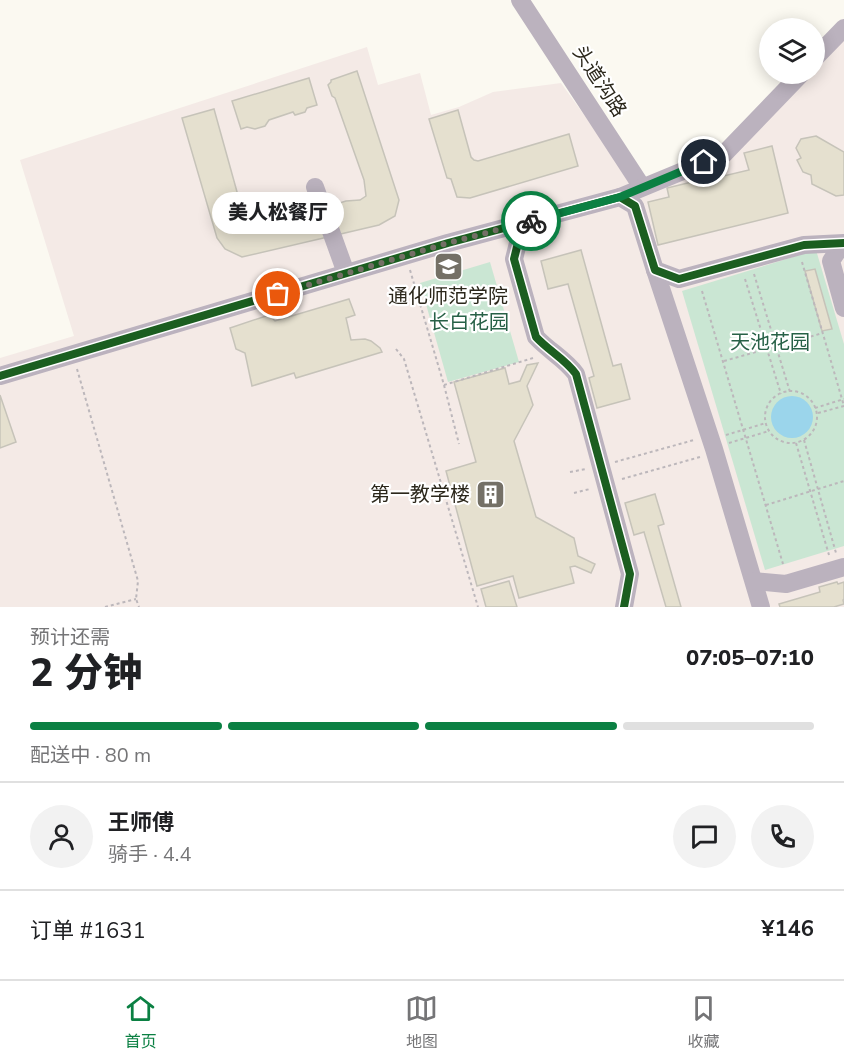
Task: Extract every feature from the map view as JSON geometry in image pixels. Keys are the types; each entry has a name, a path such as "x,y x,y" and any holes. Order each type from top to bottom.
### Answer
{"street":[{"name":"头道沟路","path":"520,0 642,187"},
{"path":"825,48 844,28"},
{"path":"0,376 346,273 620,197 724,154 791,84"},
{"path":"315,187 346,273"},
{"path":"620,197 635,206 714,449 761,607"},
{"path":"514,259 519,239 534,220"},
{"path":"482,234 499,244 514,259 536,337 545,347 568,364 576,374 630,574 624,607"},
{"path":"816,244 825,251 831,261 844,308"},
{"path":"655,270 679,279 804,245 844,245"},
{"path":"831,261 844,245"},
{"path":"665,299 679,279"},
{"path":"754,581 786,584 844,567"}],"path":[{"path":"800,255 844,406 817,414"},
{"path":"406,256 459,444"},
{"path":"745,261 790,392"},
{"path":"745,261 781,394"},
{"path":"700,285 783,564"},
{"path":"723,361 823,333"},
{"path":"396,349 404,359 478,607"},
{"path":"73,354 138,581 136,599 139,607"},
{"path":"444,385 525,360"},
{"path":"790,392 799,392 806,396 812,402 817,414 816,427 811,434 796,443 779,440 772,435 766,423 766,411 769,404 775,397 790,392"},
{"path":"815,408 843,399"},
{"path":"725,435 766,423"},
{"path":"728,444 769,430"},
{"path":"601,466 698,438"},
{"path":"804,440 835,548"},
{"path":"796,443 828,550"},
{"path":"606,484 702,457"},
{"path":"766,505 844,482"},
{"path":"105,607 136,599"}],"shaded area":[{"name":"通化师范学院","path":"844,36 844,607 0,607 0,358 74,336 20,160 367,47 378,85 420,73 431,115 459,107 493,92 561,83 642,195 746,143 801,84 825,84 825,57"}],"green space":[{"name":"天池花园","path":"816,250 844,344 844,546 765,570 682,291"},
{"name":"长白花园","path":"490,262 519,362 448,382 420,283"}],"water":[{"path":"792,396 806,403 813,417 806,431 792,438 778,431 771,417 778,403"}],"building":[{"path":"357,71 399,200 395,216 379,225 242,257 225,249 217,238 182,118 214,109 244,217 252,225 280,219 280,216 287,214 288,219 346,201 360,200 366,196 364,180 335,98 328,85 331,80"},
{"path":"309,78 317,105 307,108 305,112 295,115 293,112 269,120 265,126 241,129 232,101"},
{"path":"458,110 471,157 474,160 478,161 569,134 578,166 470,198 457,197 451,179 447,178 429,119"},
{"path":"816,136 844,152 844,195 836,196 812,184 811,175 803,172 797,160 801,158 796,148 801,139"},
{"path":"772,146 788,213 658,245 648,202 669,197 667,188 696,181 697,185 749,170 744,153"},
{"path":"581,250 613,366 621,364 630,399 597,408 589,378 594,376 568,284 548,289 541,261"},
{"path":"815,269 832,329 822,331 805,271"},
{"path":"349,299 355,315 346,318 351,340 371,341 382,352 296,378 294,373 252,386 245,353 236,349 230,328 269,315 275,321"},
{"name":"第一教学楼","path":"538,363 527,386 533,405 514,441 536,517 574,538 578,556 595,564 591,573 575,566 570,567 574,583 519,598 513,576 477,586 446,471 476,462 454,382 505,368 509,384 520,381 527,365"},
{"path":"0,395 16,442 0,448"},
{"path":"655,494 664,524 658,526 681,607 666,607 644,532 634,535 625,503"},
{"path":"509,581 517,607 486,607 481,589"},
{"path":"837,582 838,584 844,582 844,604 834,607 780,607 779,604 820,592 819,587"}],"cycle path":[{"path":"0,376 448,243 620,197 635,206 655,270 679,279 804,245 844,243"},
{"path":"534,220 519,239 514,259 536,337 576,374 630,574 624,607"}],"way so far":[{"path":"278,294 448,243 531,221"}],"place":[{"name":"通化师范学院","path":"448,266"},
{"name":"美人松餐厅","path":"278,294"},
{"name":"第一教学楼","path":"491,494"}],"route":[{"path":"531,221 620,197 704,162"}]}
